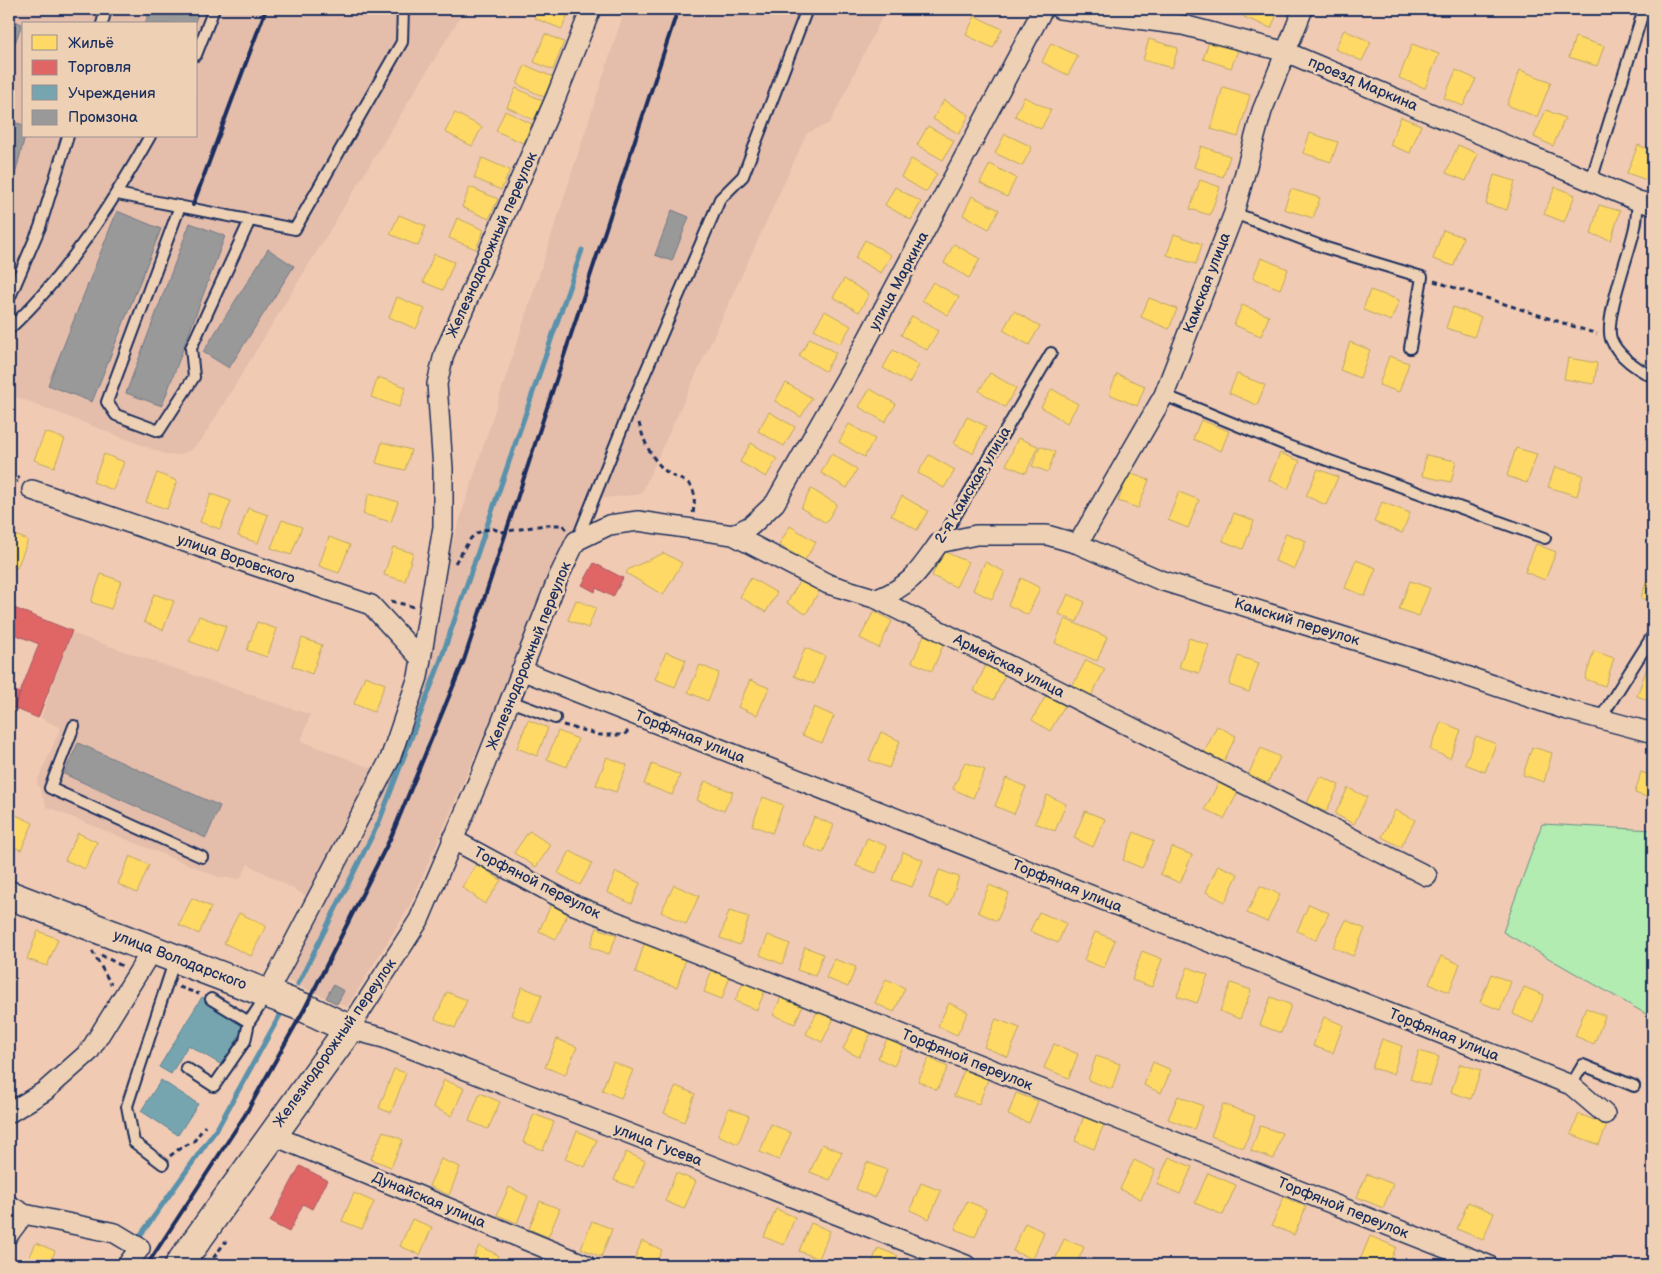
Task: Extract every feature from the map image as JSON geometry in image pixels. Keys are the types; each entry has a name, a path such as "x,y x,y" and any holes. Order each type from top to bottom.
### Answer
{"street":[{"name":"Железнодорожный переулок","path":"268,994 390,759 418,677 443,527 443,469 436,384 444,354 556,97 591,9"},
{"name":"улица Маркина","path":"732,534 752,525 775,503 866,344 1044,9"},
{"name":"проезд Маркина","path":"1060,9 1183,25 1286,52 1646,203"},
{"name":"Камская улица","path":"1078,544 1164,395 1234,213 1262,111 1303,9"},
{"name":"улица Воровского","path":"32,490 370,605 421,659"},
{"name":"Армейская улица","path":"576,541 609,525 638,521 732,534 828,584 878,599 1427,876"},
{"name":"Камский переулок","path":"939,543 976,535 1047,535 1078,544 1160,580 1600,719 1653,733"},
{"name":"Железнодорожный переулок","path":"182,1264 349,1029 419,920 510,701 558,578 576,541"},
{"name":"2-я Камская улица","path":"878,599 898,591 913,578 939,543"},
{"name":"Торфяная улица","path":"521,670 1571,1085 1605,1114"},
{"name":"Торфяной переулок","path":"452,839 574,905 1488,1265"},
{"name":"улица Володарского","path":"9,895 305,1008 349,1029"},
{"path":"9,1113 45,1091 89,1052 138,973 163,954"},
{"name":"улица Гусева","path":"349,1029 384,1038 966,1265"},
{"name":"Дунайская улица","path":"272,1135 586,1265"},
{"path":"9,1234 16,1209 115,1233 140,1248 127,1265"}],"lane":[{"path":"103,22 106,9"},
{"path":"198,50 214,9"},
{"path":"117,194 295,229 402,42 403,9"},
{"name":"Железнодорожный переулок","path":"576,541 633,401 720,199 743,176 807,9"},
{"path":"1591,181 1644,9"},
{"path":"9,299 40,227 67,138"},
{"path":"9,329 35,305 117,194 149,138"},
{"path":"1646,203 1635,226 1612,315 1611,339 1622,356 1638,369 1653,377"},
{"path":"180,206 107,402 116,415 159,431 194,377 191,348 250,220"},
{"path":"1234,213 1326,248 1422,277 1410,348"},
{"name":"2-я Камская улица","path":"939,543 1051,353"},
{"path":"1164,395 1288,446 1545,538"},
{"path":"1600,719 1653,635"},
{"path":"510,701 555,718"},
{"path":"74,726 50,788 202,857"},
{"path":"163,954 127,1106 134,1142 163,1164"},
{"path":"186,1068 214,1086 245,1040 249,1022 268,994"},
{"path":"211,999 249,1022"},
{"path":"1571,1085 1583,1065 1634,1086"}],"path":[{"path":"1422,277 1611,339"},
{"path":"633,401 643,438 653,458 670,474 690,484 694,496 691,529"},
{"path":"434,582 458,560 471,538 482,530 494,529 502,532 545,525 563,525 576,541"},
{"path":"555,718 565,727 608,735 624,735 641,718"},
{"path":"85,948 138,973"},
{"path":"94,952 120,1001"},
{"path":"163,1164 179,1149 194,1141 205,1126"}],"shaded area":[{"path":"9,9 465,9 202,439 191,450 179,455 168,455 9,394"},
{"path":"625,9 886,9 830,123 807,133 641,494 586,500 409,907 347,1007 280,977 312,899 248,864 240,879 219,877 47,807 37,782 61,728 41,718 71,633 310,715 301,741 376,770 403,695"}],"green space":[{"path":"1542,824 1653,830 1653,1062 1648,1015 1503,932"}],"building: Жильё":[{"path":"538,9 570,9 562,29 534,18"},
{"path":"1247,9 1279,9 1271,28 1244,17"},
{"path":"975,16 1002,29 993,48 966,35"},
{"path":"1344,30 1371,42 1362,61 1335,49"},
{"path":"545,34 564,42 553,70 534,62"},
{"path":"1575,37 1604,46 1597,66 1569,57"},
{"path":"1149,39 1178,48 1172,68 1143,60"},
{"path":"1210,39 1239,48 1231,68 1203,59"},
{"path":"1051,43 1078,56 1068,75 1042,62"},
{"path":"1412,44 1439,54 1425,88 1399,78"},
{"path":"525,65 553,77 544,97 517,84"},
{"path":"1456,70 1476,79 1463,106 1444,98"},
{"path":"1520,70 1551,82 1537,117 1507,105"},
{"path":"1223,87 1250,95 1238,137 1211,129"},
{"path":"516,88 543,101 534,120 507,107"},
{"path":"1024,97 1051,110 1041,129 1015,116"},
{"path":"944,100 969,115 959,134 933,119"},
{"path":"1546,110 1565,118 1553,146 1534,137"},
{"path":"505,111 532,124 523,143 496,131"},
{"path":"455,113 482,127 472,146 445,132"},
{"path":"1401,117 1421,125 1410,153 1390,145"},
{"path":"928,126 954,141 943,160 917,145"},
{"path":"1310,133 1338,142 1331,162 1303,153"},
{"path":"1005,134 1032,147 1022,166 995,153"},
{"path":"1458,145 1478,154 1466,181 1446,173"},
{"path":"1638,145 1653,151 1653,164 1647,180 1627,173"},
{"path":"1201,146 1230,156 1223,177 1194,167"},
{"path":"482,158 510,170 501,190 474,178"},
{"path":"911,159 937,174 926,192 901,177"},
{"path":"990,164 1016,178 1007,197 980,183"},
{"path":"1494,175 1515,181 1507,210 1486,204"},
{"path":"1200,180 1220,187 1210,215 1190,209"},
{"path":"470,187 498,199 489,219 462,207"},
{"path":"895,187 921,202 911,220 885,205"},
{"path":"1555,187 1575,195 1564,222 1544,214"},
{"path":"1291,189 1320,198 1313,218 1284,209"},
{"path":"972,196 999,210 989,229 963,215"},
{"path":"1599,205 1620,211 1611,240 1591,234"},
{"path":"399,215 426,226 418,246 390,234"},
{"path":"457,218 484,230 476,249 449,238"},
{"path":"1443,230 1463,237 1454,266 1433,259"},
{"path":"1174,234 1202,244 1196,264 1167,255"},
{"path":"865,240 891,255 881,273 855,258"},
{"path":"954,244 980,259 969,278 944,263"},
{"path":"434,254 454,262 443,290 423,282"},
{"path":"1261,258 1288,269 1280,289 1253,278"},
{"path":"844,279 869,294 859,312 833,297"},
{"path":"933,282 959,297 948,315 922,300"},
{"path":"1370,290 1399,300 1391,321 1363,310"},
{"path":"397,297 425,309 416,329 389,317"},
{"path":"1149,298 1177,309 1169,329 1141,317"},
{"path":"1242,305 1269,316 1261,336 1234,325"},
{"path":"1453,307 1481,317 1474,337 1446,328"},
{"path":"825,311 851,326 840,344 814,329"},
{"path":"1014,311 1040,326 1029,345 1003,330"},
{"path":"912,316 938,331 927,350 901,335"},
{"path":"810,338 836,353 825,371 799,356"},
{"path":"1350,342 1370,350 1360,378 1340,370"},
{"path":"893,350 919,365 909,383 883,368"},
{"path":"1389,356 1409,363 1399,392 1379,385"},
{"path":"1568,358 1597,363 1594,384 1564,379"},
{"path":"990,373 1016,388 1005,407 979,391"},
{"path":"1117,374 1145,386 1137,406 1109,394"},
{"path":"1237,374 1265,385 1257,405 1229,393"},
{"path":"378,377 406,387 399,407 371,397"},
{"path":"786,383 812,398 801,417 775,401"},
{"path":"870,389 896,404 885,422 859,407"},
{"path":"1052,389 1078,404 1067,423 1041,407"},
{"path":"769,412 795,427 784,446 758,431"},
{"path":"967,417 986,426 973,453 954,444"},
{"path":"1201,420 1229,431 1221,451 1193,439"},
{"path":"849,424 875,439 864,457 839,442"},
{"path":"1653,429 1653,449 1647,447"},
{"path":"45,432 65,439 54,467 34,460"},
{"path":"1018,438 1038,446 1026,473 1006,465"},
{"path":"382,442 411,450 405,470 376,463"},
{"path":"751,443 777,459 766,477 740,462"},
{"path":"1040,446 1055,452 1048,472 1032,466"},
{"path":"1516,448 1537,454 1527,483 1507,476"},
{"path":"1280,453 1300,461 1288,489 1269,480"},
{"path":"104,454 124,462 113,490 93,482"},
{"path":"831,454 857,469 847,488 821,473"},
{"path":"929,455 955,470 944,488 918,473"},
{"path":"1426,455 1456,461 1451,482 1422,476"},
{"path":"1555,467 1583,475 1577,496 1548,487"},
{"path":"1318,469 1338,477 1326,505 1306,496"},
{"path":"157,473 177,481 167,509 146,502"},
{"path":"1129,473 1149,480 1138,508 1118,501"},
{"path":"811,489 837,504 826,523 801,508"},
{"path":"1179,492 1199,500 1188,528 1168,520"},
{"path":"369,493 398,502 391,522 363,514"},
{"path":"211,494 231,501 220,529 200,522"},
{"path":"902,496 928,511 917,530 891,515"},
{"path":"1382,502 1410,513 1402,533 1374,522"},
{"path":"248,508 268,515 258,543 238,536"},
{"path":"1234,513 1254,521 1243,549 1223,541"},
{"path":"282,520 302,527 291,555 271,548"},
{"path":"790,526 816,542 805,560 779,545"},
{"path":"9,533 28,540 17,568 9,565"},
{"path":"1286,533 1306,541 1295,569 1275,561"},
{"path":"329,537 350,545 339,573 319,566"},
{"path":"1536,544 1556,552 1545,580 1525,572"},
{"path":"393,547 413,553 405,581 384,575"},
{"path":"943,551 968,562 956,587 932,576"},
{"path":"664,553 682,563 663,595 626,573 629,569"},
{"path":"1356,560 1376,568 1365,596 1345,588"},
{"path":"985,562 1005,572 992,599 973,590"},
{"path":"101,574 121,581 111,609 91,602"},
{"path":"802,577 821,588 806,614 787,603"},
{"path":"1648,577 1653,579 1653,602 1641,598"},
{"path":"751,578 777,593 766,612 740,597"},
{"path":"1021,578 1040,588 1028,615 1008,605"},
{"path":"1410,581 1430,588 1419,616 1399,609"},
{"path":"154,594 174,601 163,630 144,622"},
{"path":"1068,594 1085,602 1077,622 1059,614"},
{"path":"576,600 596,608 588,628 568,620"},
{"path":"874,611 892,621 879,648 860,638"},
{"path":"199,616 226,626 217,652 189,641"},
{"path":"1065,619 1107,637 1097,661 1055,643"},
{"path":"257,622 277,629 267,657 247,650"},
{"path":"924,635 944,643 932,671 912,662"},
{"path":"302,638 322,645 312,674 292,666"},
{"path":"1189,638 1209,645 1199,673 1179,667"},
{"path":"805,648 825,656 814,684 794,676"},
{"path":"1594,651 1614,658 1605,686 1585,679"},
{"path":"666,652 686,660 675,687 655,679"},
{"path":"1238,656 1259,663 1249,692 1229,685"},
{"path":"1086,660 1105,669 1091,696 1072,687"},
{"path":"987,663 1006,672 994,700 974,691"},
{"path":"700,665 719,673 708,701 688,692"},
{"path":"1647,668 1653,670 1653,702 1637,696"},
{"path":"365,676 385,684 374,712 354,704"},
{"path":"750,680 769,688 757,715 738,707"},
{"path":"1047,694 1065,705 1050,731 1032,720"},
{"path":"814,707 834,716 822,743 802,735"},
{"path":"528,720 548,728 537,756 517,748"},
{"path":"1441,722 1461,730 1450,758 1430,750"},
{"path":"1217,726 1236,736 1223,763 1204,753"},
{"path":"558,731 578,739 567,767 547,759"},
{"path":"881,732 900,741 889,768 869,760"},
{"path":"1476,736 1496,744 1485,772 1465,764"},
{"path":"1532,747 1552,753 1544,782 1523,775"},
{"path":"1261,748 1280,757 1267,784 1248,775"},
{"path":"607,757 627,765 616,792 596,785"},
{"path":"965,762 985,770 973,798 953,789"},
{"path":"652,764 680,775 672,795 644,784"},
{"path":"1641,772 1653,776 1653,799 1635,793"},
{"path":"1320,776 1339,785 1326,812 1307,803"},
{"path":"1006,778 1026,787 1014,814 995,806"},
{"path":"705,781 733,792 724,811 697,800"},
{"path":"1219,782 1238,792 1224,819 1205,809"},
{"path":"1348,788 1367,797 1354,824 1335,814"},
{"path":"1047,795 1066,804 1055,831 1035,823"},
{"path":"763,797 783,805 772,833 752,825"},
{"path":"1395,810 1415,820 1401,847 1382,837"},
{"path":"1085,811 1105,819 1093,847 1074,838"},
{"path":"14,814 33,823 21,850 9,845 9,825"},
{"path":"814,817 834,825 823,853 803,845"},
{"path":"529,831 551,845 536,867 514,853"},
{"path":"1134,832 1154,841 1142,868 1123,860"},
{"path":"78,833 97,842 85,869 65,860"},
{"path":"867,838 887,846 876,873 856,866"},
{"path":"1172,847 1192,855 1180,883 1160,874"},
{"path":"570,851 592,863 580,885 558,873"},
{"path":"903,852 923,860 912,887 892,880"},
{"path":"130,856 149,865 137,893 118,884"},
{"path":"477,864 501,880 485,904 462,887"},
{"path":"1218,865 1238,874 1225,902 1206,892"},
{"path":"939,870 959,877 949,905 929,898"},
{"path":"616,872 640,883 632,904 607,892"},
{"path":"674,885 699,896 686,924 661,912"},
{"path":"989,885 1009,893 997,921 978,912"},
{"path":"1260,886 1280,894 1267,922 1247,913"},
{"path":"192,898 211,907 199,934 179,925"},
{"path":"1309,904 1329,913 1316,940 1297,931"},
{"path":"551,905 568,913 556,939 539,931"},
{"path":"729,911 749,917 740,945 720,938"},
{"path":"1039,912 1066,923 1058,943 1030,931"},
{"path":"239,913 266,926 251,956 224,943"},
{"path":"1346,920 1365,929 1353,956 1333,947"},
{"path":"597,928 617,935 609,954 590,947"},
{"path":"38,931 58,939 47,966 27,959"},
{"path":"1095,932 1115,940 1104,968 1084,960"},
{"path":"768,935 790,944 782,964 760,955"},
{"path":"645,941 687,955 677,987 635,973"},
{"path":"805,947 823,954 815,976 797,970"},
{"path":"1142,951 1162,959 1152,987 1132,980"},
{"path":"1441,956 1460,964 1449,992 1429,984"},
{"path":"834,959 856,967 848,987 826,978"},
{"path":"1188,967 1208,975 1197,1003 1177,996"},
{"path":"712,969 730,976 722,999 704,992"},
{"path":"1491,974 1511,982 1500,1010 1480,1002"},
{"path":"886,979 905,988 894,1012 875,1003"},
{"path":"744,981 765,990 757,1010 735,1001"},
{"path":"1231,983 1251,990 1240,1019 1220,1011"},
{"path":"522,987 542,995 531,1023 511,1015"},
{"path":"1524,987 1544,995 1533,1023 1513,1014"},
{"path":"447,992 467,1000 455,1028 435,1019"},
{"path":"782,995 803,1004 795,1024 773,1015"},
{"path":"1271,997 1291,1005 1281,1033 1260,1025"},
{"path":"949,1003 968,1012 957,1035 938,1026"},
{"path":"1586,1008 1605,1016 1594,1044 1575,1036"},
{"path":"818,1010 834,1018 822,1042 806,1034"},
{"path":"1324,1017 1343,1025 1333,1053 1313,1046"},
{"path":"996,1019 1020,1028 1008,1057 984,1047"},
{"path":"855,1025 871,1033 859,1057 843,1049"},
{"path":"890,1033 906,1042 894,1066 878,1058"},
{"path":"557,1039 577,1047 565,1075 545,1067"},
{"path":"1382,1039 1402,1046 1393,1074 1372,1068"},
{"path":"1054,1044 1078,1054 1069,1078 1044,1068"},
{"path":"1419,1051 1439,1057 1430,1086 1410,1079"},
{"path":"1096,1056 1120,1064 1112,1089 1088,1080"},
{"path":"929,1058 948,1067 937,1090 918,1081"},
{"path":"613,1062 633,1070 621,1098 602,1090"},
{"path":"1153,1062 1171,1070 1161,1093 1144,1085"},
{"path":"1460,1064 1481,1070 1471,1099 1451,1092"},
{"path":"394,1069 406,1073 391,1113 379,1108"},
{"path":"964,1070 988,1079 979,1104 954,1096"},
{"path":"444,1080 464,1088 452,1116 433,1107"},
{"path":"676,1086 695,1094 684,1122 664,1113"},
{"path":"480,1093 500,1102 488,1129 469,1121"},
{"path":"1016,1093 1038,1101 1029,1123 1008,1115"},
{"path":"1178,1096 1203,1106 1194,1129 1168,1119"},
{"path":"1223,1104 1255,1116 1244,1148 1211,1136"},
{"path":"729,1108 749,1116 738,1144 718,1135"},
{"path":"534,1114 554,1122 543,1150 523,1142"},
{"path":"1579,1114 1607,1125 1599,1145 1571,1134"},
{"path":"1084,1116 1104,1124 1094,1149 1075,1141"},
{"path":"771,1124 791,1133 779,1160 760,1152"},
{"path":"1260,1126 1282,1133 1274,1159 1251,1151"},
{"path":"383,1131 403,1140 391,1167 371,1159"},
{"path":"577,1131 597,1140 585,1167 565,1159"},
{"path":"822,1144 842,1152 830,1180 810,1172"},
{"path":"626,1152 645,1161 634,1188 614,1180"},
{"path":"1169,1157 1192,1167 1180,1194 1157,1184"},
{"path":"441,1159 460,1167 449,1195 429,1186"},
{"path":"1134,1160 1155,1170 1141,1199 1120,1189"},
{"path":"867,1162 887,1170 875,1198 856,1189"},
{"path":"676,1173 696,1181 684,1209 665,1201"},
{"path":"1208,1173 1236,1185 1223,1215 1195,1203"},
{"path":"1367,1174 1393,1184 1383,1208 1357,1197"},
{"path":"921,1183 941,1191 929,1219 910,1210"},
{"path":"509,1187 528,1196 517,1223 497,1215"},
{"path":"354,1193 374,1202 362,1229 342,1221"},
{"path":"1284,1197 1306,1207 1294,1235 1272,1225"},
{"path":"540,1201 560,1209 548,1237 529,1229"},
{"path":"967,1201 986,1209 975,1237 955,1229"},
{"path":"1468,1202 1494,1213 1483,1240 1457,1229"},
{"path":"776,1209 795,1217 784,1245 764,1237"},
{"path":"412,1219 432,1227 420,1255 400,1246"},
{"path":"592,1221 612,1229 601,1257 581,1248"},
{"path":"811,1223 830,1231 819,1259 799,1251"},
{"path":"1025,1223 1044,1232 1033,1259 1013,1251"},
{"path":"1370,1236 1396,1247 1389,1265 1358,1265"},
{"path":"1064,1239 1084,1247 1076,1265 1053,1265"},
{"path":"642,1241 662,1250 655,1265 632,1265"},
{"path":"36,1243 55,1251 49,1265 26,1265"},
{"path":"479,1246 498,1255 494,1265 470,1265"},
{"path":"878,1248 898,1256 894,1265 871,1265"},
{"path":"331,1261 342,1265 329,1265"}],"building: Торговля":[{"path":"594,563 623,578 613,597 596,588 595,592 582,585"},
{"path":"9,606 72,631 38,718 14,708 39,644 9,632"},
{"path":"9,688 20,693 9,722"},
{"path":"300,1166 327,1180 312,1209 303,1204 289,1232 270,1222"}],"building: Учреждения":[{"path":"202,997 246,1024 222,1065 188,1045 171,1074 159,1067"},
{"path":"161,1080 198,1104 178,1135 141,1111"}],"building: Промзона":[{"path":"150,9 200,9 195,22 146,22"},
{"path":"9,19 22,24 9,59"},
{"path":"9,121 22,124 22,138 24,138 9,198"},
{"path":"672,210 689,217 672,261 655,255"},
{"path":"117,211 161,229 92,402 48,385"},
{"path":"190,223 225,236 162,406 126,393"},
{"path":"268,249 294,266 229,368 203,352"},
{"path":"78,743 220,806 206,838 64,774"},
{"path":"333,985 344,991 337,1004 326,998"}],"waterway":[{"path":"298,984 379,822 439,665 582,250"},
{"path":"137,1240 218,1127 280,1015"}],"railway":[{"path":"193,205 266,9"},
{"path":"147,1265 245,1115 305,1008 391,837 464,660 678,9"}]}
